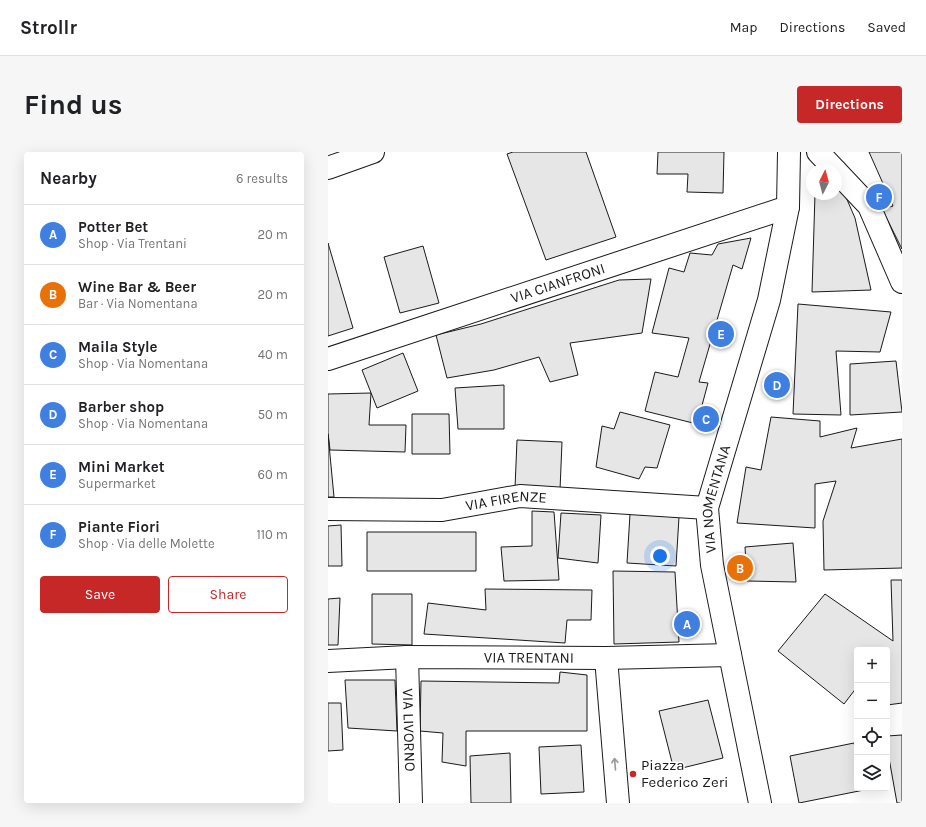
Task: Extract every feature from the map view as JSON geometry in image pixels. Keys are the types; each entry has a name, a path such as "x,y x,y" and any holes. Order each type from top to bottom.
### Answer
{"street":[{"path":"328,168 373,152"},
{"name":"VIA NOMENTANA","path":"760,803 712,565 708,508 768,300 788,207 789,152"},
{"path":"818,152 830,164"},
{"path":"842,177 869,206 900,271"},
{"name":"VIA CIANFRONI","path":"328,359 788,207"},
{"name":"VIA FIRENZE","path":"328,509 442,510 520,496 708,508"},
{"name":"VIA TRENTANI","path":"328,661 407,657 606,658 730,655"},
{"name":"VIA LIVORNO","path":"407,657 411,803"},
{"path":"606,658 618,803"}],"building":[{"path":"513,152 586,152 616,237 546,260 507,154"},
{"path":"658,152 724,152 723,193 687,192 688,174 657,174"},
{"path":"869,152 902,152 902,249 882,209 893,206"},
{"path":"842,188 855,218 871,290 812,292 815,200 842,200"},
{"path":"751,238 742,269 733,265 699,382 708,383 697,424 645,411 655,372 678,377 689,338 652,333 669,268 684,272 690,253 712,255 718,244"},
{"path":"328,243 353,328 328,336"},
{"path":"423,246 439,303 400,313 384,257"},
{"path":"651,279 642,333 570,343 578,375 550,382 539,357 494,370 447,378 436,335 481,324 619,280"},
{"path":"798,304 891,312 880,352 836,351 841,415 793,414"},
{"path":"403,353 418,391 377,408 362,370"},
{"path":"896,361 902,412 850,415 850,364"},
{"path":"504,385 504,429 458,429 455,388"},
{"path":"371,393 369,425 406,425 405,452 330,450 328,433 328,394"},
{"path":"620,412 670,425 657,468 645,467 639,479 596,467 602,426 614,429"},
{"path":"412,414 449,414 450,454 412,454"},
{"path":"771,417 820,421 820,437 857,428 851,448 902,439 902,568 824,570 823,521 836,481 815,484 815,528 737,523 746,467 761,470"},
{"path":"328,434 334,497 328,497"},
{"path":"517,440 562,442 560,490 515,488"},
{"path":"532,511 554,512 559,580 504,581 501,547 532,546"},
{"path":"561,513 601,515 598,563 558,558"},
{"path":"630,514 679,517 676,566 627,563"},
{"path":"341,525 342,566 328,566 328,526"},
{"path":"367,532 476,532 476,571 367,571"},
{"path":"793,543 796,582 747,581 745,547"},
{"path":"613,571 675,572 679,642 614,644"},
{"path":"891,580 902,580 902,703 890,705 890,647 854,647 854,691 844,704 778,651 825,594 893,641"},
{"path":"485,589 592,590 591,620 567,620 565,643 424,634 428,603 486,610"},
{"path":"372,594 412,594 412,645 372,644"},
{"path":"340,598 338,645 328,645 328,599"},
{"path":"560,672 587,675 587,731 466,731 466,766 442,762 443,733 420,731 421,681 559,683"},
{"path":"345,680 395,680 397,731 348,728"},
{"path":"708,700 723,758 674,770 659,711"},
{"path":"328,703 341,703 343,750 328,751"},
{"path":"902,735 902,803 897,803 890,764 890,736"},
{"path":"854,743 854,791 859,791 799,803 790,756"},
{"path":"581,745 584,792 541,794 539,747"},
{"path":"510,753 511,803 471,803 470,756"}],"place":[{"name":"Piante Fiori","path":"879,197"},
{"name":"Mini Market","path":"721,334"},
{"name":"Barber shop","path":"777,385"},
{"name":"Maila Style","path":"706,419"},
{"name":"Wine Bar & Beer","path":"740,568"},
{"name":"Potter Bet","path":"687,624"},
{"name":"Piazza Federico Zeri","path":"633,774"}]}
